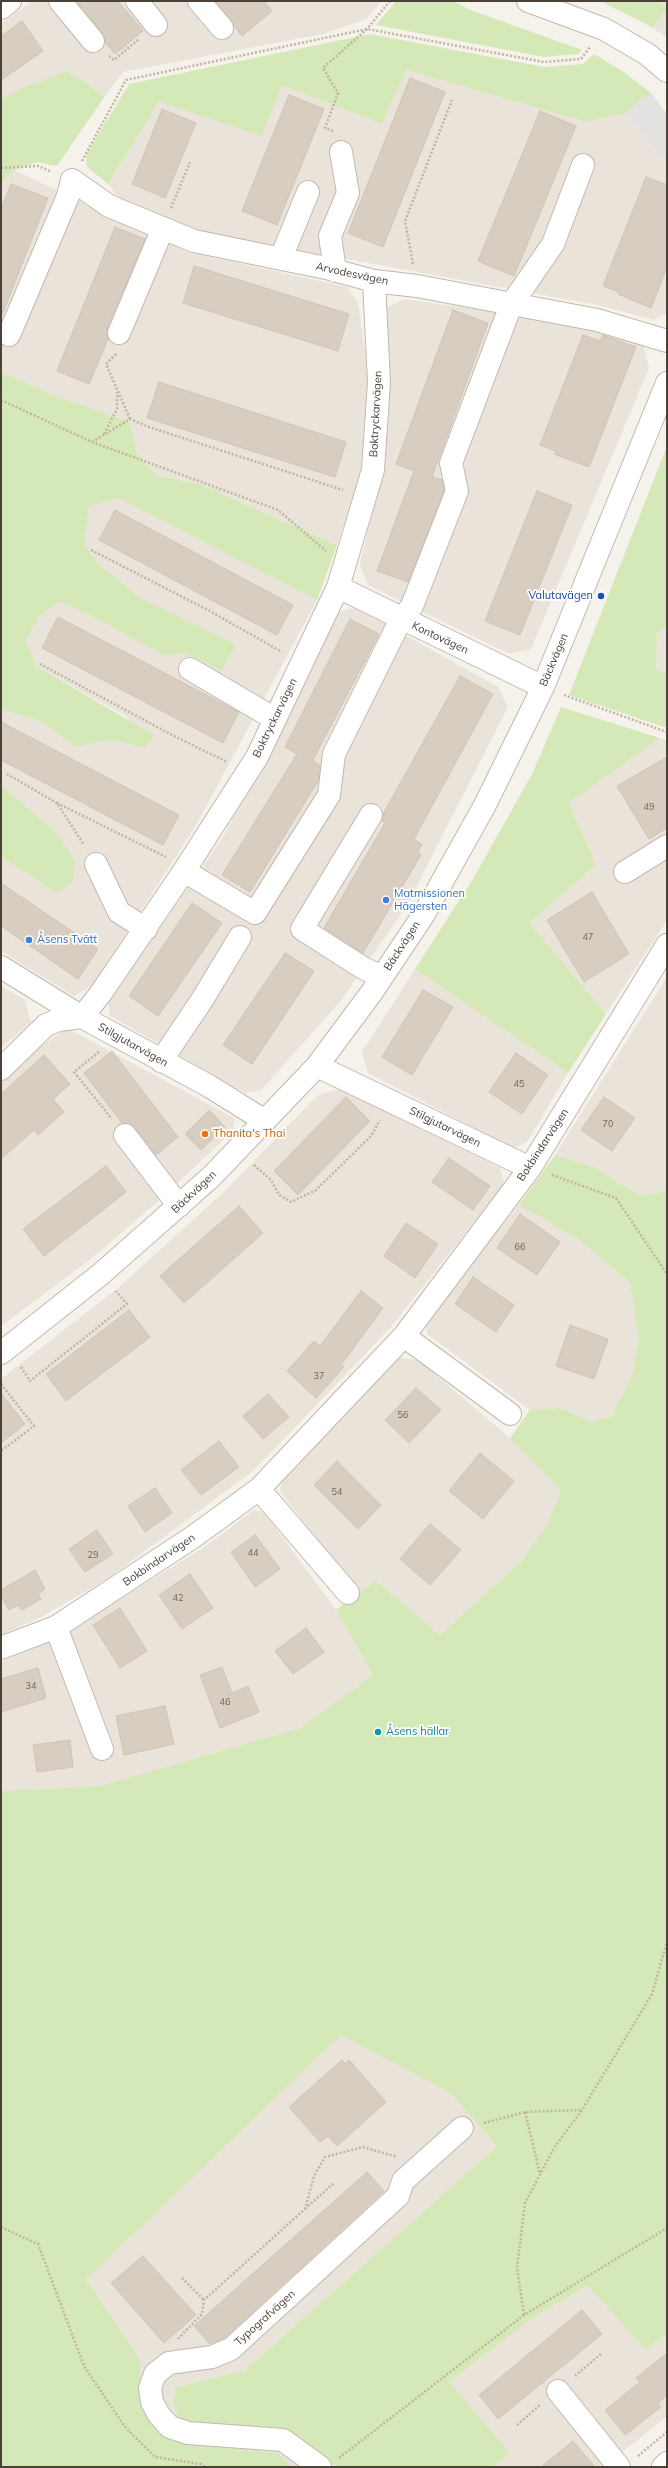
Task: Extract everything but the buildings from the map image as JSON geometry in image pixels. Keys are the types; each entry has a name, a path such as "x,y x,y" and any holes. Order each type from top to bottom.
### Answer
{"street":[{"path":"1,8 10,1"},
{"path":"60,1 93,41"},
{"path":"137,1 156,25"},
{"path":"198,1 222,28"},
{"path":"528,1 604,29 647,54 667,71"},
{"path":"335,270 330,236 348,193 341,152"},
{"path":"184,871 256,913 328,795 334,754 401,619 412,606 457,492 451,463 511,305 553,244 583,164"},
{"path":"9,335 68,196 72,180"},
{"name":"Arvodesvägen","path":"72,180 109,206 194,240 335,270 374,281 417,286 511,305 597,320 667,341"},
{"path":"281,258 308,192"},
{"path":"119,333 163,228"},
{"name":"Boktryckarvägen","path":"82,1017 146,928 257,757 338,587 373,470 380,382 374,281"},
{"name":"Bäckvägen","path":"1,1353 101,1274 179,1206 236,1151 317,1066 382,978 424,914 485,805 543,687 667,383"},
{"name":"Kontovägen","path":"338,587 543,687"},
{"path":"190,669 275,719"},
{"path":"371,815 302,929 363,968 382,978"},
{"path":"625,872 667,846"},
{"path":"96,864 119,912 146,928"},
{"path":"161,1061 202,1000 240,936"},
{"name":"Bokbindarvägen","path":"1,1648 56,1628 193,1537 259,1489 404,1336 530,1168 667,945"},
{"name":"Stilgjutarvägen","path":"1,968 82,1017 209,1086 265,1121"},
{"path":"1,1069 46,1025 58,1020 82,1017"},
{"name":"Stilgjutarvägen","path":"317,1066 530,1168"},
{"path":"125,1135 179,1206"},
{"path":"404,1336 510,1414"},
{"path":"259,1489 348,1593"},
{"path":"56,1628 102,1749"},
{"path":"422,2164 462,2128"},
{"name":"Typografvägen","path":"169,2363 212,2356 231,2349 398,2196 403,2181 422,2164"},
{"path":"169,2363 155,2374 150,2388 152,2402 159,2415 170,2427 188,2434 283,2440 327,2465"},
{"path":"558,2391 628,2462"},
{"path":"663,2467 667,2464"}],"path":[{"path":"325,128 338,93 322,68 367,29 390,1"},
{"path":"93,41 114,60 156,25"},
{"path":"1,168 38,166 72,180 126,80 367,29 544,62 581,59 604,29"},
{"path":"417,286 405,221 452,100"},
{"path":"163,228 190,162"},
{"path":"116,355 106,364 130,419 150,427 365,497"},
{"path":"103,435 117,409 117,390"},
{"path":"1,400 92,442 278,510 344,566"},
{"path":"92,442 130,419"},
{"path":"92,550 208,610 287,656"},
{"path":"40,664 165,732 233,765"},
{"path":"543,687 667,732"},
{"path":"7,774 57,803 96,864"},
{"path":"119,1037 74,1072 125,1135"},
{"path":"236,1151 271,1180 279,1195 291,1202 316,1190 371,1136 391,1101"},
{"path":"530,1168 616,1198 667,1274"},
{"path":"23,1370 30,1380 127,1304 118,1293"},
{"path":"1,1384 34,1426 1,1451"},
{"path":"524,2314 517,2268 525,2203 554,2148 582,2110 652,1994 667,1942"},
{"path":"462,2128 525,2112 582,2110"},
{"path":"525,2112 540,2174"},
{"path":"305,2209 314,2176 325,2157 363,2147 422,2164"},
{"path":"169,2363 175,2342 202,2314 204,2300 334,2183"},
{"path":"1,2227 38,2244 84,2366 125,2427 155,2457 201,2464 205,2467"},
{"path":"327,2465 524,2314 667,2228"},
{"path":"182,2278 204,2300"},
{"path":"628,2462 667,2432"}],"shaded area":[{"path":"32,1 382,1 366,19 323,34 123,72 105,96 68,71 21,88 1,100 1,24"},
{"path":"660,1 667,1 667,10"},
{"path":"667,10 667,38 652,27"},
{"path":"406,70 586,122 625,113 662,160 667,156 667,313 654,320 597,305 200,232 118,197 108,184 159,102 262,135 282,85 382,124"},
{"path":"651,93 667,114 667,156 662,160 625,113"},
{"path":"14,170 188,252 347,287 358,303 368,375 361,471 337,545 197,483 156,476 137,453 129,422 54,395 1,372 1,183"},
{"path":"404,299 594,326 643,344 649,368 531,649 509,654 368,585 360,564 382,470 391,380 386,308"},
{"path":"118,498 317,600 195,827 93,985 74,996 1,951 1,858 32,876 56,893 75,860 55,831 1,785 1,709 42,722 75,746 112,740 145,748 127,717 36,666 26,641 39,616 60,602 93,617 163,655 185,653 222,671 236,644 142,599 99,564 84,545 89,507"},
{"path":"355,607 498,687 508,707 407,905 340,1002 261,1090 245,1093 110,1016 108,1003 223,837 339,612"},
{"path":"667,626 667,673 656,669 657,631"},
{"path":"660,738 667,741 667,920 606,1014 530,923 596,865 569,803"},
{"path":"415,969 568,1073 527,1142 513,1148 368,1073 362,1052"},
{"path":"667,977 667,1191 641,1196 594,1167 555,1155"},
{"path":"1,986 25,1000 31,1022 1,1048"},
{"path":"67,1028 234,1118 233,1131 157,1202 91,1259 1,1326 1,1082 40,1047"},
{"path":"340,1089 500,1168 504,1184 391,1327 253,1471 107,1579 41,1617 1,1635 1,1379 118,1288 227,1189 318,1095"},
{"path":"519,1205 578,1239 630,1283 639,1339 632,1375 612,1416 592,1422 560,1408 530,1410 427,1334 426,1317"},
{"path":"395,1357 418,1360 510,1438 561,1490 548,1523 522,1560 440,1635 376,1580 358,1593 280,1491 282,1479"},
{"path":"254,1510 264,1512 336,1610 373,1675 300,1728 100,1786 1,1791 1,1662 47,1643 117,1601 203,1548"},
{"path":"341,2034 450,2093 497,2146 245,2370 176,2387 182,2420 287,2434 336,2467 292,2467 278,2453 196,2445 165,2439 148,2416 86,2280"},
{"path":"589,2285 645,2350 667,2334 667,2416 604,2467 493,2467 510,2453 448,2383 530,2320"}],"green space":[{"path":"396,1 453,1 468,9 582,50 578,54 544,57 376,25"},
{"path":"600,1 660,1 667,10 652,27"},
{"path":"370,34 544,67 583,64 594,54 624,72 651,93 625,113 586,122 406,70 382,124 282,85 262,136 159,102 108,184 87,167 86,155 129,84"},
{"path":"68,71 105,96 57,166 37,162 14,170 1,183 1,100 21,88"},
{"path":"1,372 54,395 129,422 137,453 156,476 197,483 337,545 317,600 118,498 89,507 84,545 99,564 142,599 236,644 222,671 185,653 163,655 93,617 60,602 39,616 26,641 36,666 154,735 145,748 112,740 75,747 42,722 1,709"},
{"path":"667,446 667,626 657,632 656,669 667,673 667,728 569,695"},
{"path":"561,707 660,738 569,803 596,865 530,923 606,1014 568,1073 415,969 473,879 532,774"},
{"path":"1,785 55,831 75,860 72,882 56,893 32,876 1,858"},
{"path":"555,1155 594,1167 641,1196 667,1191 667,2334 645,2350 588,2285 530,2320 449,2382 510,2453 493,2467 336,2467 287,2434 182,2420 173,2406 176,2387 245,2370 497,2146 450,2093 341,2035 86,2280 140,2360 140,2391 148,2416 165,2438 196,2445 278,2453 292,2467 1,2467 1,1791 100,1786 300,1728 373,1675 336,1610 376,1580 440,1635 522,1560 548,1523 561,1490 510,1438 530,1410 560,1408 592,1422 612,1416 632,1375 639,1339 630,1283 578,1239 519,1205"}],"place":[{"name":"Valutavägen","path":"601,596"},
{"name":"Matmissionen Hägersten","path":"386,900"},
{"name":"Åsens Tvätt","path":"29,940"},
{"name":"Thanita's Thai","path":"205,1134"},
{"name":"Åsens hällar","path":"378,1732"}]}
